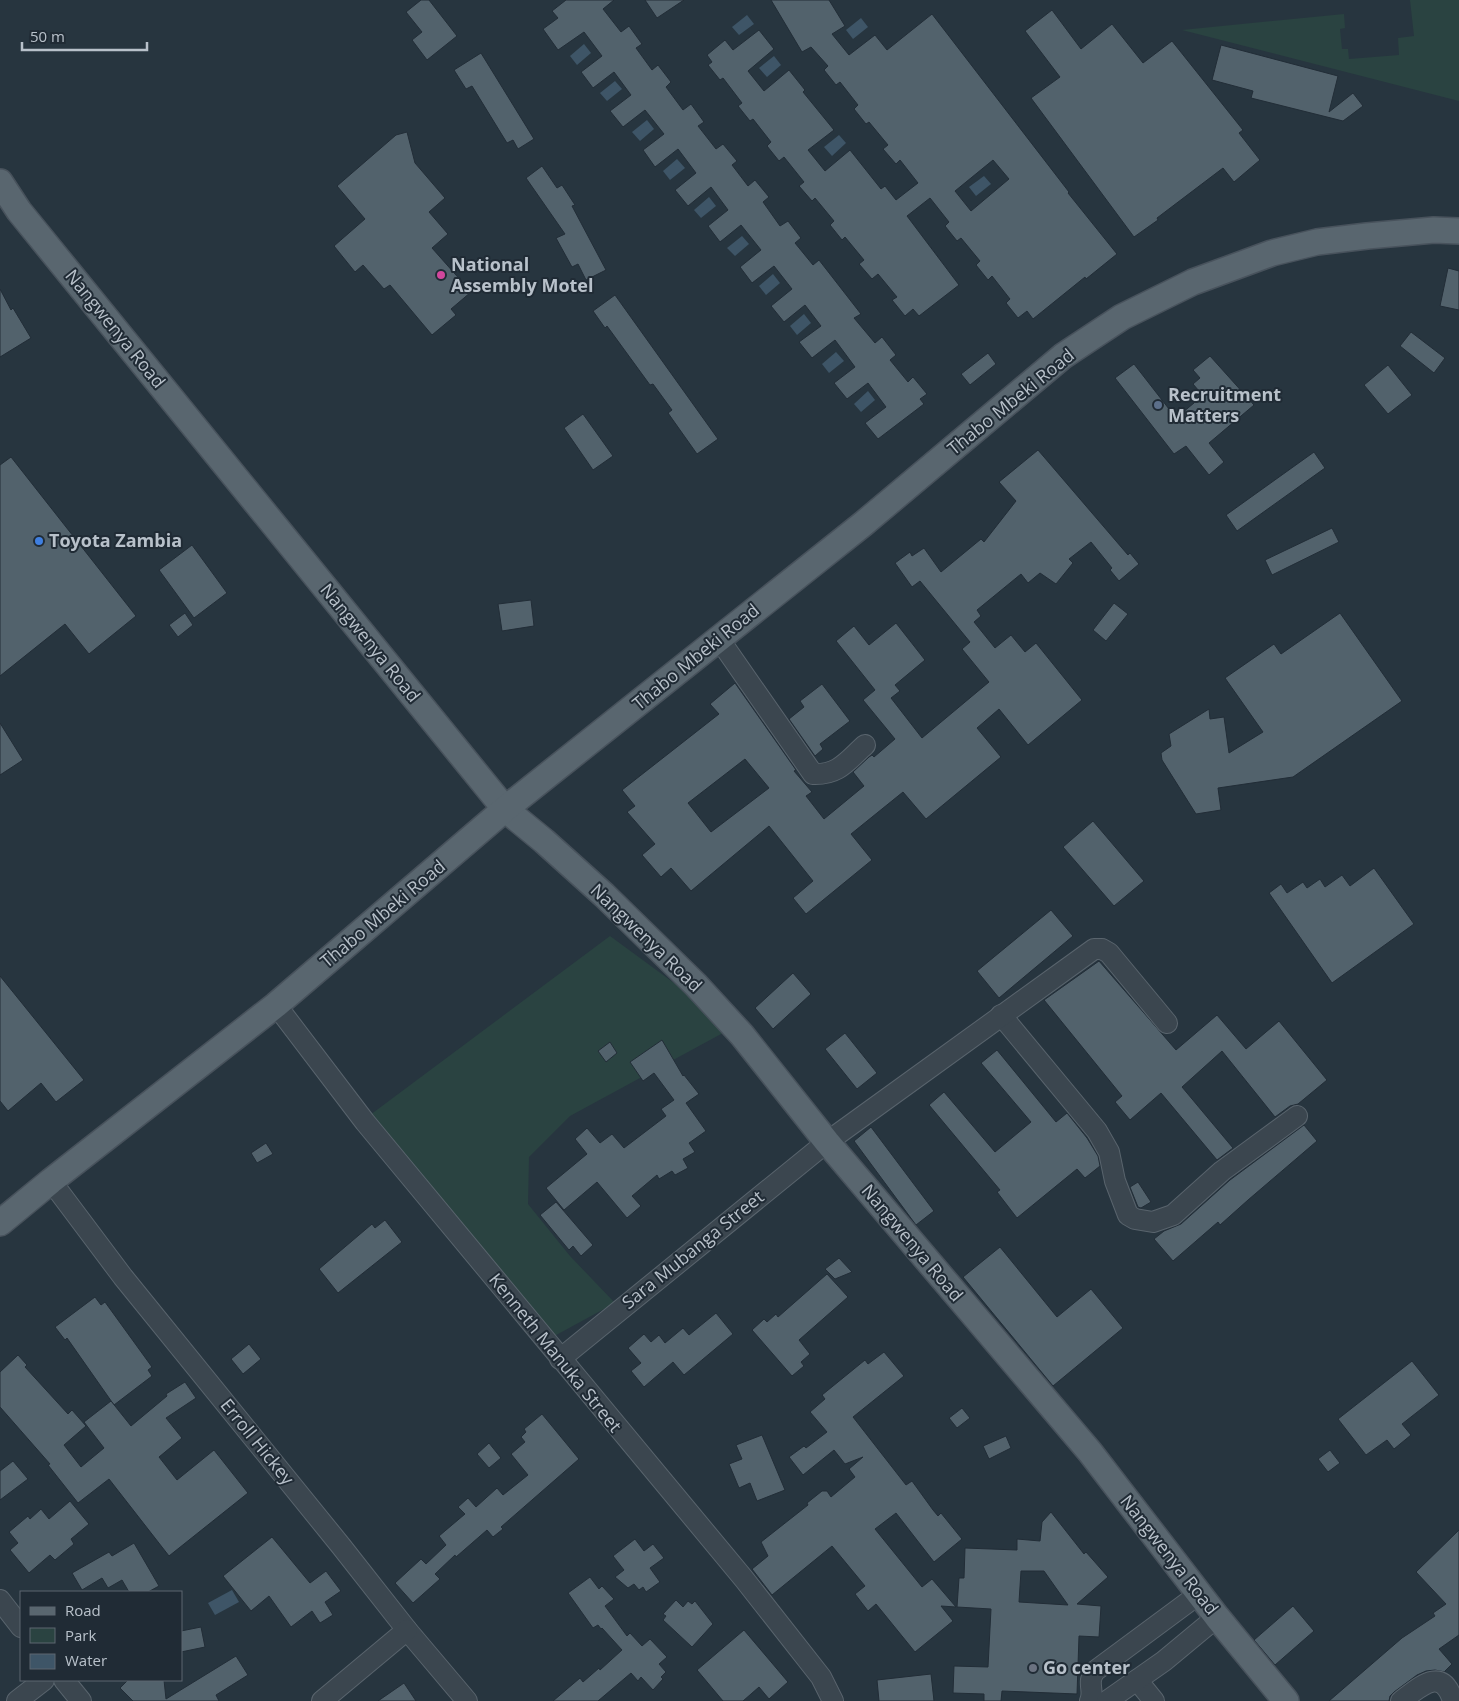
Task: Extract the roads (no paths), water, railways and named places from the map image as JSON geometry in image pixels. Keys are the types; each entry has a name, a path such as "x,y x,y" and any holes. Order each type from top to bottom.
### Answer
{"main road":[{"name":"Nangwenya Road","path":"0,182 19,211 505,809 604,895 696,985 742,1035 827,1142 1090,1452 1217,1617 1286,1701"},
{"name":"Thabo Mbeki Road","path":"0,1223 276,1005 505,809 863,524 1063,356 1122,317 1193,282 1272,254 1317,242 1434,230 1459,231"}],"street":[{"path":"719,639 813,774 825,774 836,771 865,745"},
{"name":"Sara Mubanga Street","path":"560,1359 827,1142 1094,949 1102,949 1109,953 1166,1023"},
{"name":"Kenneth Manuka Street","path":"276,1005 365,1122 750,1587 821,1677 832,1701"},
{"path":"1002,1015 1097,1131 1109,1152 1115,1181 1128,1215 1135,1220 1154,1222 1173,1215 1222,1171 1298,1116"},
{"name":"Erroll Hickey","path":"51,1181 123,1277 407,1630 467,1701"},
{"path":"1199,1594 1094,1671 1090,1682 1097,1700 1137,1680 1164,1661 1217,1617"},
{"path":"0,1600 20,1626"},
{"path":"322,1701 407,1630"},
{"path":"1137,1680 1154,1701"},
{"path":"17,1701 43,1681"},
{"path":"65,1681 81,1701"},
{"path":"1401,1701 1425,1683 1432,1681 1442,1683 1448,1688 1453,1701"}],"water":[{"path":"747,15 754,24 739,35 732,27"},
{"path":"861,18 868,27 853,39 846,30"},
{"path":"584,44 591,53 577,65 570,56"},
{"path":"774,56 781,65 767,77 759,68"},
{"path":"615,81 622,89 607,101 600,93"},
{"path":"647,120 654,129 640,141 632,132"},
{"path":"839,135 846,143 832,156 824,147"},
{"path":"677,159 685,168 670,180 663,171"},
{"path":"984,176 991,184 976,196 969,187"},
{"path":"709,197 716,206 701,218 694,210"},
{"path":"742,236 749,244 735,256 727,248"},
{"path":"773,274 780,283 766,295 759,286"},
{"path":"804,314 811,323 797,335 790,326"},
{"path":"836,352 844,361 829,373 822,364"},
{"path":"868,391 875,400 861,412 854,404"},
{"path":"232,1590 239,1602 215,1615 208,1603"}],"place":[{"name":"National Assembly Motel","path":"441,275"},
{"name":"Recruitment Matters","path":"1158,405"},
{"name":"Toyota Zambia","path":"39,541"},
{"name":"Go center","path":"1033,1668"}]}
